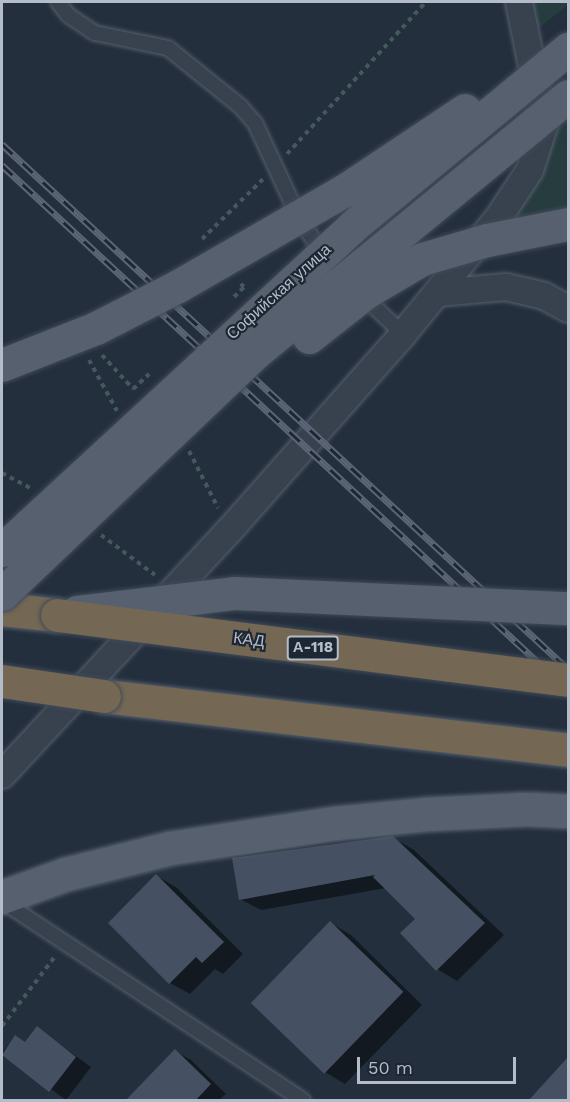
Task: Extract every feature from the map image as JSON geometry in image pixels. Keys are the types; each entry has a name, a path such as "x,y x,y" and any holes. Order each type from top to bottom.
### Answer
{"highway":[{"name":"КАД","path":"2,609 568,680"},
{"path":"2,681 274,718 568,750"}],"main road":[{"path":"2,364 96,328 178,286 345,190 516,76 568,48"},
{"name":"Софийская улица","path":"2,550 350,229 568,48"},
{"name":"Софийская улица","path":"2,594 156,450 255,353 568,96"},
{"path":"156,450 223,408 366,292 422,258 487,240 568,224"},
{"path":"57,615 234,593 568,608"},
{"path":"2,899 66,874 170,848 336,823 426,814 526,809 568,812"}],"street":[{"path":"2,775 229,531 404,334 499,217 540,149 544,126 519,2"},
{"path":"437,293 506,287 544,296 568,309"}],"lane":[{"path":"58,2 68,15 94,33 168,48 223,91 255,123 304,227 334,266 404,334"},
{"path":"2,899 303,1101"}],"path":[{"path":"199,243 313,126 426,2"},
{"path":"101,353 133,389 148,374"},
{"path":"2,1026 66,942"}],"green space":[{"path":"530,2 568,2 568,5 536,30"},
{"path":"568,111 568,209 511,221 553,122"}],"building":[{"path":"393,836 485,923 436,971 400,933 415,919 373,877 375,875 239,900 232,858"},
{"path":"156,874 224,942 202,963 196,957 169,984 108,923"},
{"path":"330,921 403,992 324,1074 251,1003"},
{"path":"37,1026 76,1057 49,1092 2,1055 15,1035 25,1042"},
{"path":"175,1049 211,1084 195,1101 125,1101"},
{"path":"568,1057 568,1101 528,1101"}],"railway":[{"path":"2,144 568,669"},
{"path":"2,165 568,690"}]}
